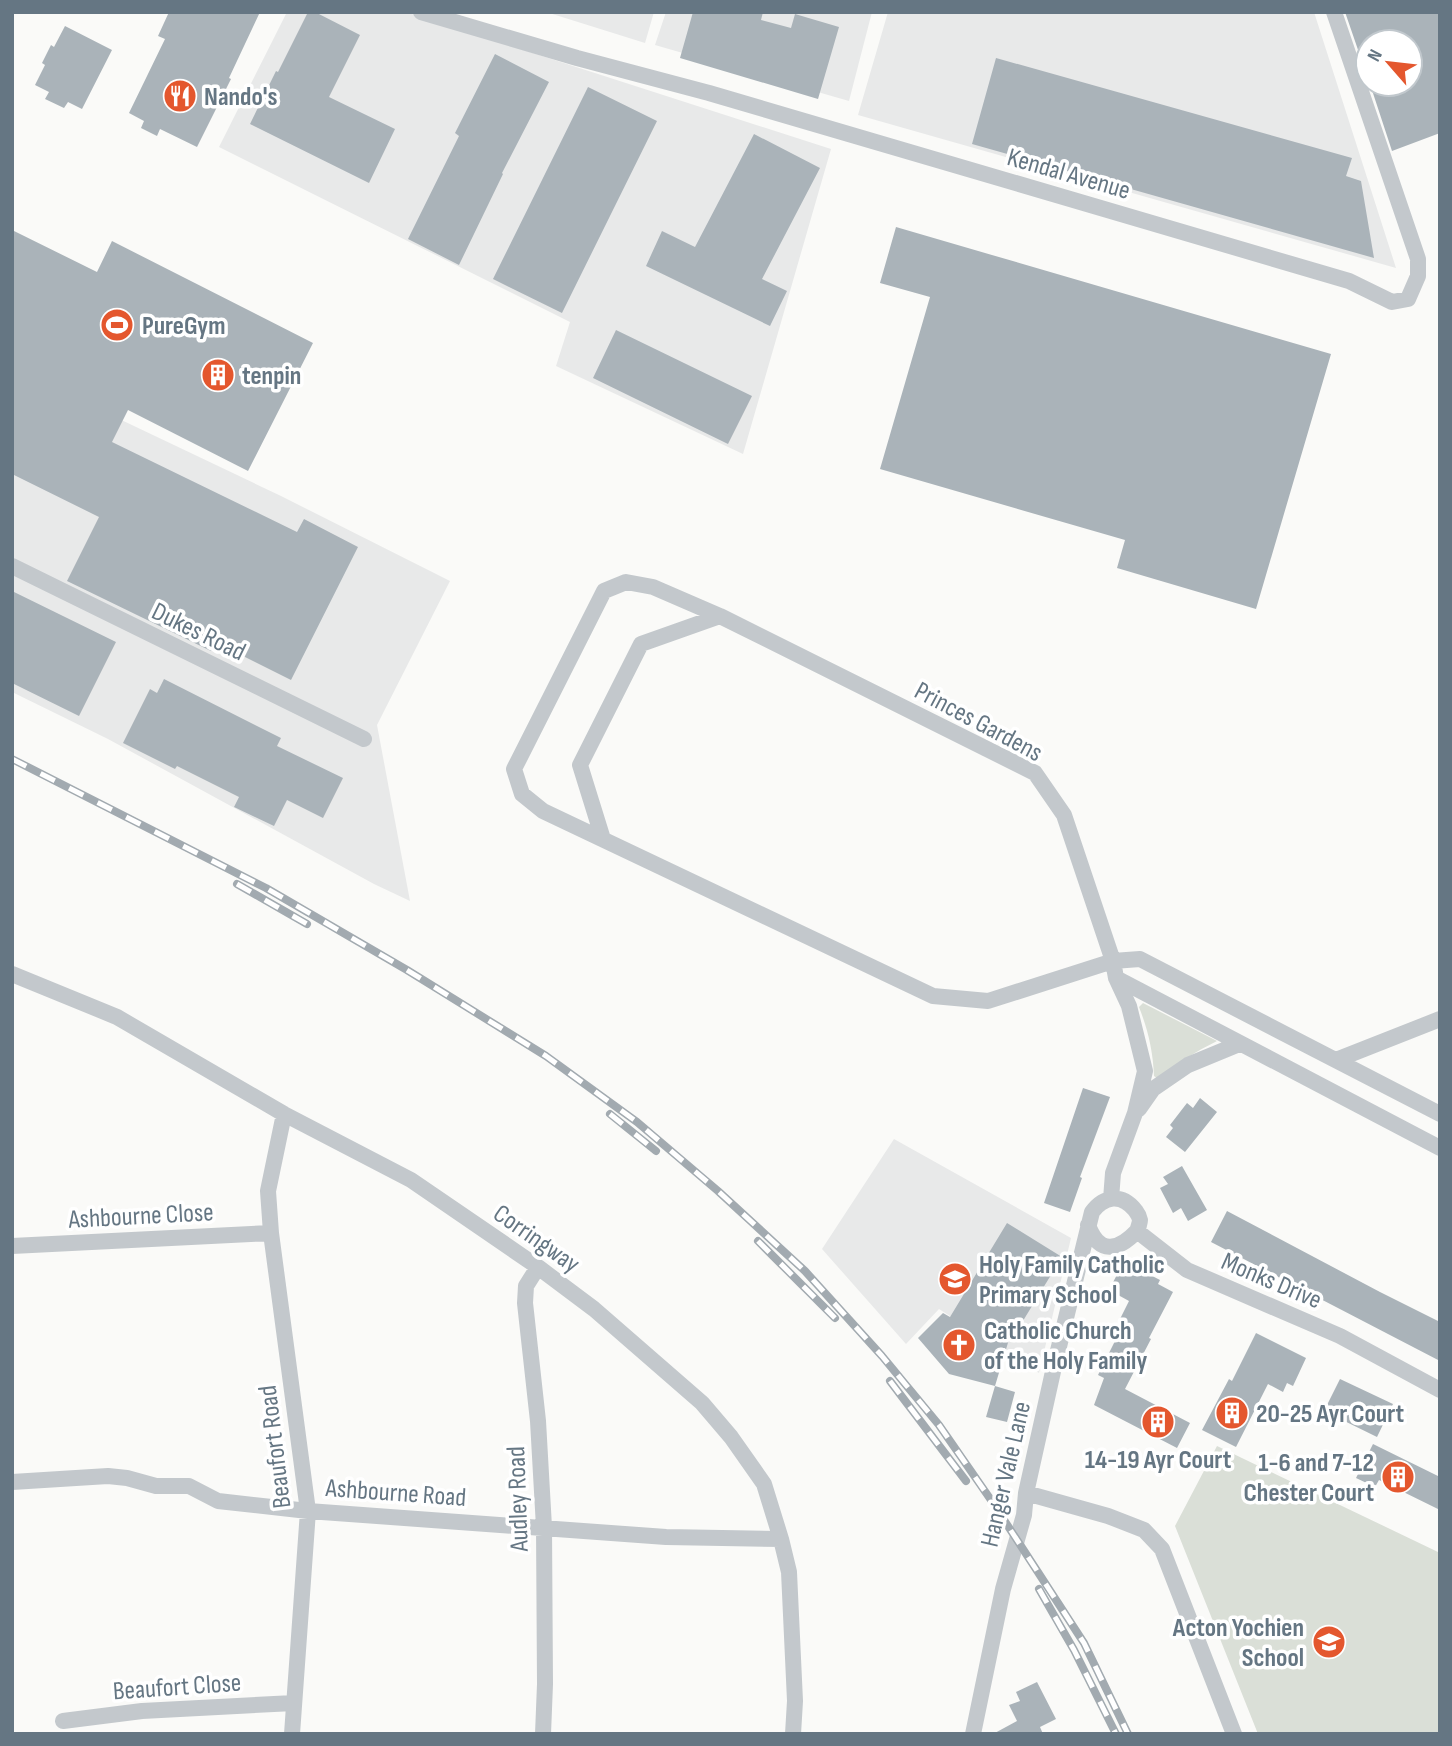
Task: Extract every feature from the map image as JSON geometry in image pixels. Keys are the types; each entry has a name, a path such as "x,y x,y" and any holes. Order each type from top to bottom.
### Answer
{"street":[{"name":"Kendal Avenue","path":"421,12 1336,277 1392,302 1408,299 1418,276 1418,259 1334,12"},
{"name":"Dukes Road","path":"12,566 364,739"},
{"name":"Princes Gardens","path":"1135,1114 1145,1071 1129,1006 1116,978 1113,961 1064,815 1035,773 720,616 653,587 626,582 604,591 514,769 522,794 543,811 933,996 988,1001 1113,961 1140,959 1440,1114"},
{"path":"603,839 580,765 641,644 720,616"},
{"name":"Corringway","path":"12,974 117,1017 284,1114 411,1180 594,1309 702,1404 731,1437 764,1485 782,1539 789,1572 795,1702 793,1734"},
{"path":"1116,978 1440,1149"},
{"path":"1336,1060 1440,1019"},
{"path":"1111,1199 1113,1173 1135,1114 1153,1089 1188,1065 1239,1044"},
{"path":"1293,1071 1307,1045"},
{"name":"Beaufort Road","path":"284,1114 268,1191 271,1233 308,1511 292,1734"},
{"path":"1111,1199 1129,1203 1140,1221 1138,1231 1119,1246 1105,1246 1091,1231 1092,1212 1101,1202 1111,1199"},
{"name":"Hanger Vale Lane","path":"973,1734 1003,1589 1024,1515 1026,1493 1054,1367 1091,1231"},
{"name":"Monks Drive","path":"1138,1231 1187,1270 1339,1336 1440,1390"},
{"name":"Ashbourne Close","path":"12,1247 271,1233"},
{"name":"Audley Road","path":"538,1267 526,1286 525,1303 538,1421 544,1527 543,1734"},
{"name":"Ashbourne Road","path":"12,1482 107,1476 156,1486 189,1486 218,1502 308,1511 666,1537 782,1539"},
{"path":"1026,1493 1108,1516 1144,1530 1162,1549 1234,1734"},
{"name":"Beaufort Close","path":"63,1721 142,1711 294,1703"}],"shaded area":[{"path":"287,12 406,12 831,149 743,454 556,366 570,322 219,147"},
{"path":"546,12 654,12 645,43"},
{"path":"666,12 872,12 849,101 655,45"},
{"path":"888,12 1314,12 1396,268 858,115"},
{"path":"12,368 281,496 450,581 377,725 410,901 108,739 12,692"},
{"path":"1143,1003 1217,1041 1186,1058 1158,1079 1154,1076 1150,1041 1139,1007"},
{"name":"Holy Family Catholic Primary School","path":"894,1139 1071,1238 1039,1373 939,1309 906,1344 822,1249"},
{"name":"Acton Yochien School","path":"1217,1446 1438,1552 1440,1734 1258,1734 1175,1526"}],"building":[{"path":"169,12 260,12 197,147 160,129 157,136 141,128 144,121 129,113 165,39 158,36"},
{"path":"308,12 315,12 360,35 329,97 395,129 369,183 250,124"},
{"path":"693,12 763,12 761,20 791,28 795,14 839,27 818,99 680,58"},
{"path":"1345,12 1440,12 1440,133 1392,151 1375,98 1424,98 1424,28 1354,28 1354,38"},
{"path":"65,26 112,50 82,109 68,102 64,108 45,99 49,92 35,85 51,45 54,47"},
{"path":"495,54 549,82 459,265 408,239 459,136 455,133"},
{"path":"996,58 1352,158 1346,176 1361,181 1374,258 972,144"},
{"path":"588,87 657,121 562,313 493,279"},
{"path":"754,134 820,168 762,279 787,291 770,326 646,266 662,231 695,247"},
{"path":"896,227 1331,354 1256,609 1117,568 1125,540 880,469 930,297 880,283"},
{"path":"12,230 97,272 112,241 313,343 248,471 128,410 112,442 297,532 304,519 358,547 291,680 215,642 211,651 67,581 99,517 12,474"},
{"path":"616,330 752,396 728,444 593,378"},
{"path":"12,591 116,642 79,716 12,683"},
{"path":"164,679 281,738 277,746 343,778 323,818 287,800 274,826 234,807 239,797 123,743 150,689 157,693"},
{"path":"1083,1088 1110,1097 1070,1212 1044,1203"},
{"path":"1200,1098 1217,1112 1185,1152 1166,1137 1173,1128 1170,1125 1187,1103 1193,1108"},
{"path":"1182,1166 1207,1210 1188,1221 1181,1208 1173,1213 1160,1188 1168,1184 1163,1177"},
{"path":"1227,1211 1440,1322 1440,1361 1211,1242"},
{"path":"1007,1223 1062,1257 1018,1329 1013,1326 995,1386 949,1374 918,1338 943,1313 950,1317"},
{"path":"1133,1266 1160,1280 1158,1284 1173,1292 1125,1389 1190,1423 1177,1448 1094,1405 1104,1378 1098,1375 1115,1341 1110,1339 1129,1301 1109,1290 1121,1267 1130,1271"},
{"path":"1256,1333 1306,1358 1293,1386 1287,1383 1283,1392 1268,1384 1236,1447 1202,1430 1229,1379 1232,1381"},
{"path":"1340,1379 1393,1404 1377,1437 1324,1411"},
{"path":"995,1386 1015,1392 1007,1422 986,1417"},
{"name":"1-6 and 7-12 Chester Court","path":"1373,1444 1440,1477 1440,1510 1379,1480 1375,1487 1356,1478"},
{"path":"1037,1682 1056,1719 1040,1727 1043,1734 993,1734 1017,1721 1009,1705 1020,1701 1016,1692"}],"railway":[{"path":"12,759 266,888 407,970 546,1056 637,1122 718,1191 805,1271 882,1356 939,1425 1084,1643 1128,1734"},
{"path":"237,884 307,924"},
{"path":"610,1114 656,1151"},
{"path":"758,1241 835,1318"},
{"path":"890,1381 966,1481"},
{"path":"1039,1589 1074,1650 1116,1734"}],"place":[{"name":"Nando's","path":"180,96"},
{"name":"PureGym","path":"117,325"},
{"name":"tenpin","path":"218,375"},
{"name":"Holy Family Catholic Primary School","path":"955,1279"},
{"name":"Catholic Church of the Holy Family","path":"959,1345"},
{"name":"20-25 Ayr Court","path":"1232,1413"},
{"name":"14-19 Ayr Court","path":"1158,1422"},
{"name":"1-6 and 7-12 Chester Court","path":"1398,1477"},
{"name":"Acton Yochien School","path":"1329,1642"}]}
